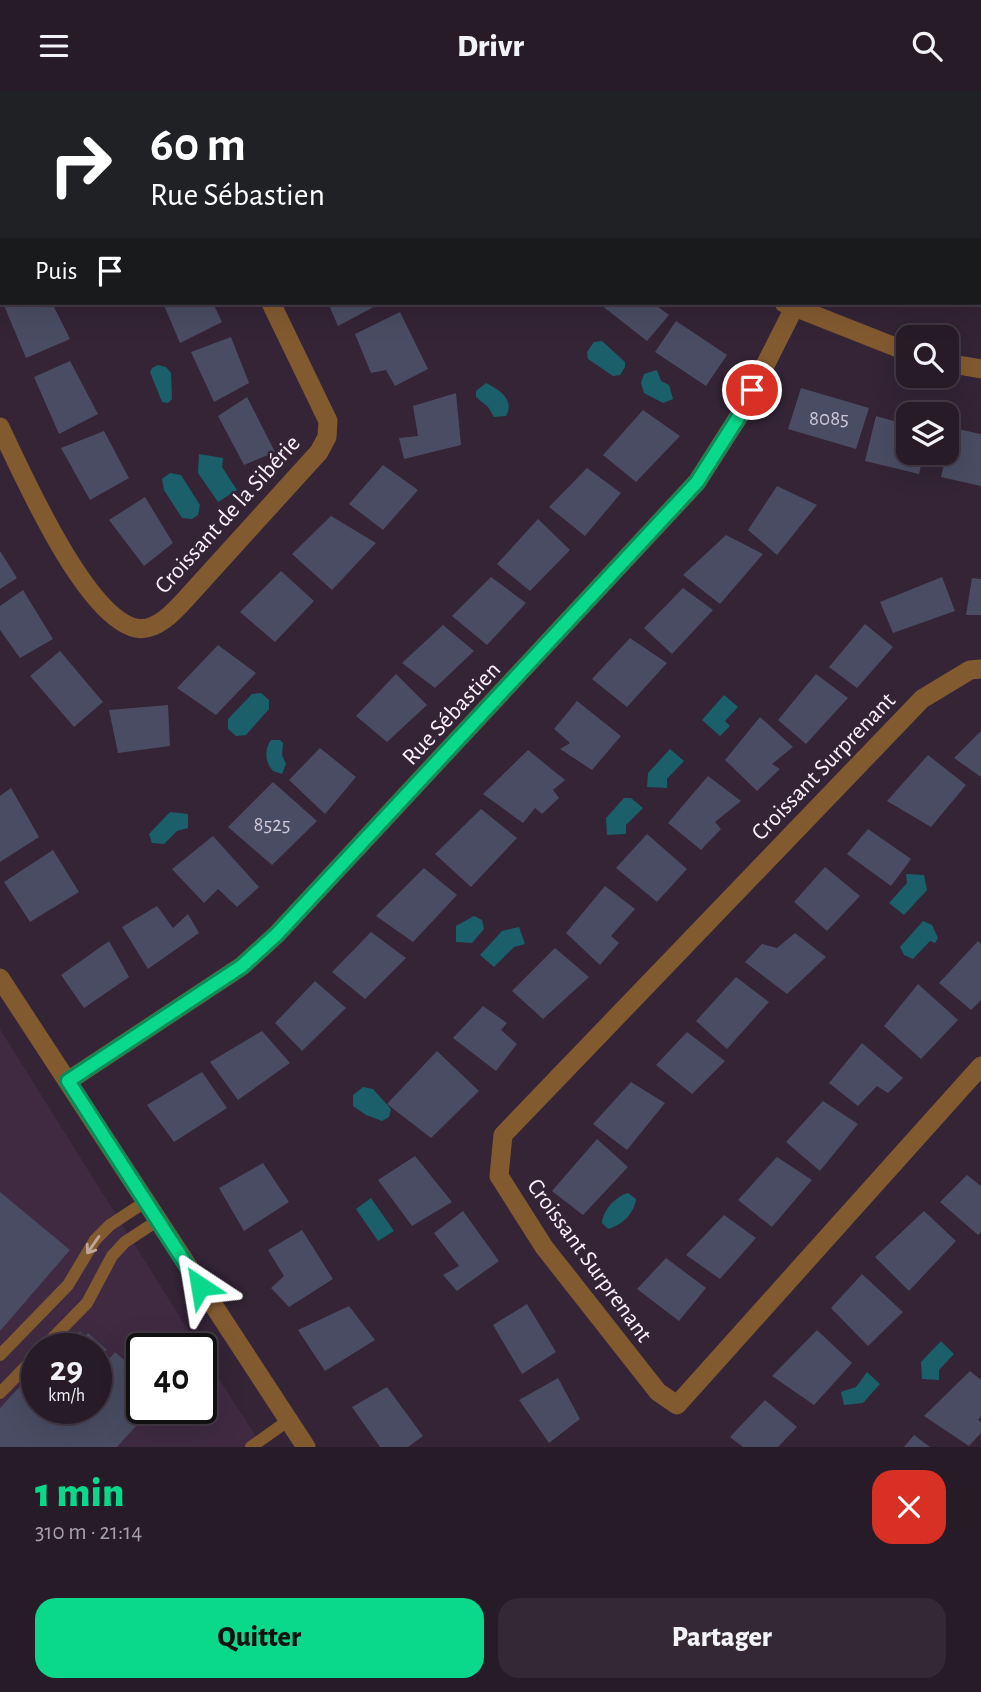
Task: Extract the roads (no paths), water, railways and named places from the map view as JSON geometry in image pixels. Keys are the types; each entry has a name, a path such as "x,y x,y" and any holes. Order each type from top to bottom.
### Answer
{"street":[{"name":"Croissant de la Sibérie","path":"0,427 52,534 103,606 137,629 155,625 171,614 185,599 319,452 327,437 328,421 272,305"},
{"path":"789,305 896,347"},
{"name":"Rue Sébastien","path":"68,1081 242,966 286,925 697,482 741,413 789,305"},
{"path":"959,365 981,369"},
{"name":"Croissant Surprenant","path":"981,669 970,670 922,699 503,1135 499,1176 544,1247 658,1392 677,1405 981,1066"},
{"path":"0,978 306,1447"}],"lane":[{"path":"0,1355 68,1285 94,1240 110,1224 145,1202"},
{"path":"58,1333 87,1303 112,1256 125,1242 157,1221"},
{"path":"0,1393 21,1371"},
{"path":"251,1447 289,1420"}],"water":[{"path":"602,341 625,362 620,375 613,376 588,359 587,352 594,342"},
{"path":"158,365 166,367 171,373 172,399 168,403 162,402 150,372"},
{"path":"657,370 661,381 669,385 673,399 663,403 644,393 641,383 644,374"},
{"path":"486,383 505,396 509,405 506,416 494,417 488,407 476,397 476,391"},
{"path":"199,454 223,458 222,467 237,490 218,502 198,473"},
{"path":"170,473 181,475 200,505 198,515 192,519 182,518 164,490 162,479"},
{"path":"261,693 269,700 269,709 246,735 236,736 228,729 228,719 252,694"},
{"path":"724,695 738,707 725,721 730,726 720,736 702,720"},
{"path":"271,740 280,740 283,743 282,755 286,764 282,774 273,771 267,760 266,752"},
{"path":"670,749 684,761 667,779 667,788 647,787 648,773"},
{"path":"624,798 631,798 643,808 626,825 626,834 607,835 606,818"},
{"path":"170,812 188,814 188,828 177,831 164,844 152,843 149,834"},
{"path":"906,874 924,875 927,890 904,915 889,903 907,883"},
{"path":"474,916 482,920 484,929 472,943 456,942 456,926"},
{"path":"923,921 932,925 938,938 935,943 930,941 913,959 904,955 900,947"},
{"path":"519,927 525,944 514,947 494,967 480,955 502,931"},
{"path":"363,1087 373,1089 391,1109 389,1117 382,1121 353,1106 353,1095"},
{"path":"628,1193 636,1199 633,1209 622,1222 608,1229 602,1223 605,1213 615,1200"},
{"path":"371,1198 394,1231 378,1241 356,1209"},
{"path":"941,1341 954,1354 939,1370 939,1380 922,1379 921,1362"},
{"path":"867,1372 880,1384 863,1403 844,1405 841,1392 856,1387"}]}
